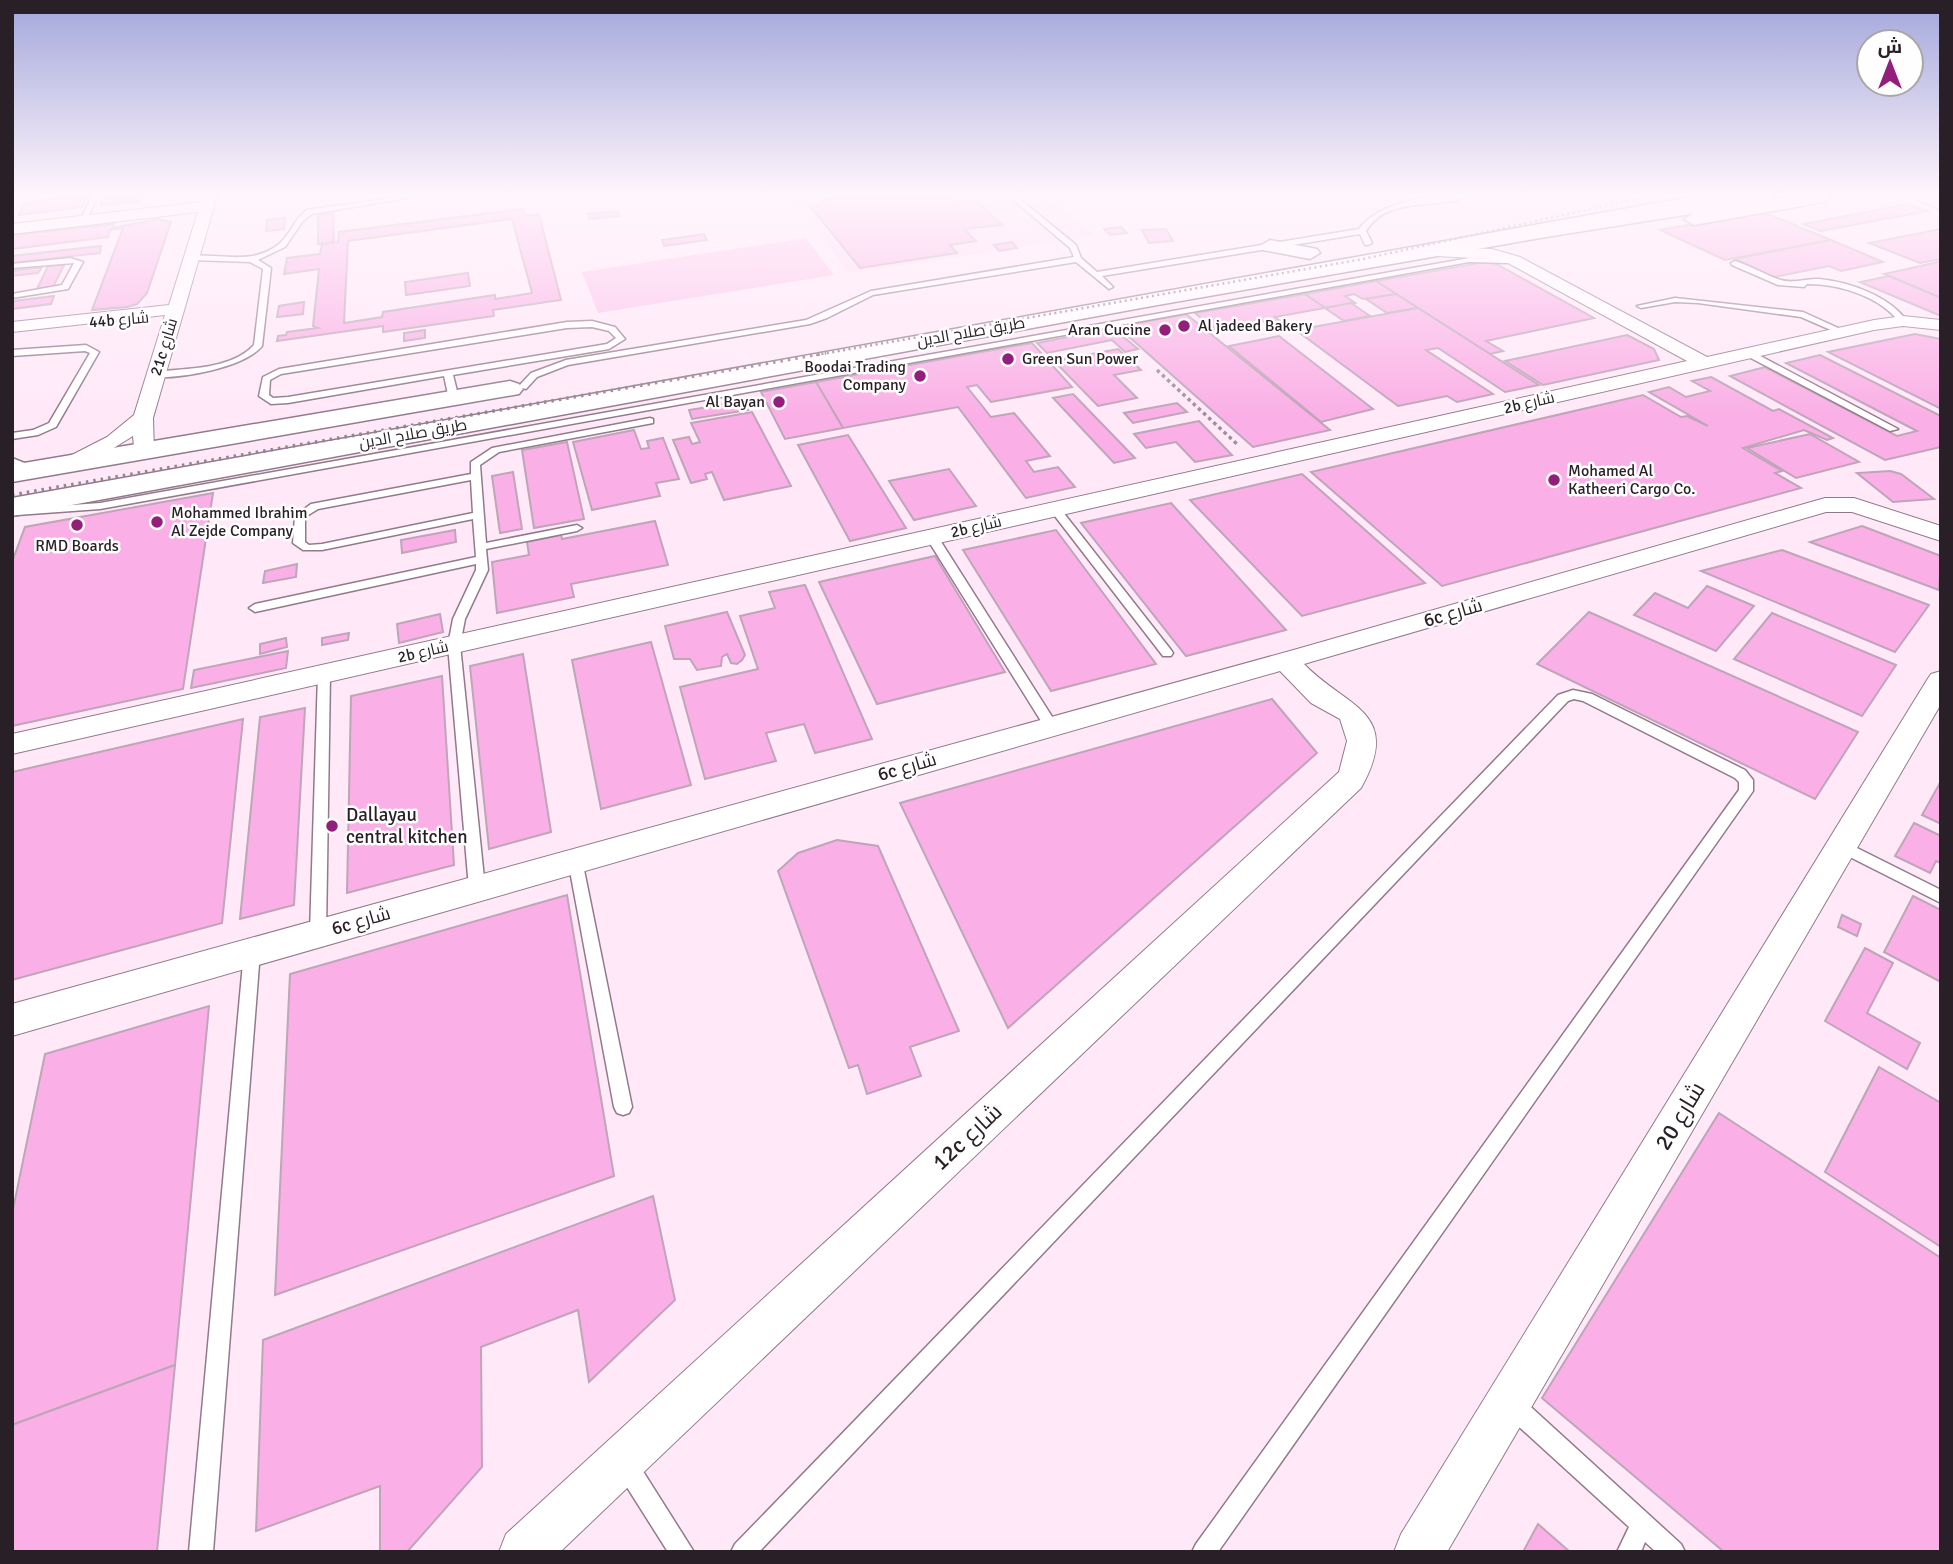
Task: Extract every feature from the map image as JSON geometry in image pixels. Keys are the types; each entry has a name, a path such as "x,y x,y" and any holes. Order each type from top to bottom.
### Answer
{"main road":[{"name":"طريق صلاح الدين","path":"19,468 72,464 144,452 523,387 1102,281 1191,269"},
{"name":"طريق صلاح الدين","path":"12,509 784,366 1145,310 1346,269"},
{"path":"784,366 824,376"},
{"path":"12,496 122,473 135,466 144,452"}],"street":[{"name":"21c شارع","path":"144,452 143,418 188,269"},
{"path":"1532,269 1705,363"},
{"name":"44b شارع","path":"12,327 175,312"},
{"name":"2b شارع","path":"12,744 1843,332 1903,321 1941,325"},
{"path":"72,464 114,441 143,418"},
{"name":"6c شارع","path":"12,1020 1296,658 1833,503 1854,505 1941,534"},
{"name":"6c شارع","path":"1801,513 1854,514 1941,540"},
{"name":"12c شارع","path":"524,1552 1350,780 1359,766 1363,751 1361,735 1341,705 1322,697 1296,658"},
{"name":"شارع 20","path":"1419,1552 1941,680"}],"lane":[{"path":"12,296 65,287 75,269"},
{"path":"155,375 236,361 257,350 267,269"},
{"path":"523,387 534,375 566,363 807,322 826,317 847,303 871,293 1017,269"},
{"path":"1089,269 1102,281 1160,269"},
{"path":"12,509 46,512 100,506 824,376 1145,310 1411,269"},
{"path":"1750,269 1776,281 1797,285 1818,280 1830,281 1899,313 1903,321"},
{"path":"1641,306 1675,300 1698,301 1803,315 1843,332"},
{"path":"567,325 611,328 621,339 609,346 449,373 279,401 271,401 264,396 266,379 279,372 567,325"},
{"path":"12,353 86,348 95,352 53,425 35,433 12,436"},
{"path":"1748,353 1892,429"},
{"path":"449,373 454,399"},
{"path":"602,416 607,429"},
{"path":"477,888 454,645 459,620 479,582 482,553 475,464 479,458 496,450 650,421"},
{"path":"476,476 315,506 300,516 299,543 307,548 322,547 478,515"},
{"path":"1055,509 1167,653"},
{"path":"255,608 577,528"},
{"path":"932,537 1051,726"},
{"path":"318,933 324,674"},
{"path":"743,1552 1563,698 1573,694 1587,697 1740,774 1746,780 1746,791 1204,1552"},
{"path":"1841,846 1941,897"},
{"path":"575,860 624,1107"},
{"path":"201,1552 252,952"},
{"path":"1509,1402 1672,1552"},
{"path":"622,1459 682,1552"},
{"path":"1629,1552 1642,1524"}],"path":[{"path":"1157,370 1258,464"}],"shaded area":[{"path":"602,269 829,269 834,275 598,313 582,272"},
{"path":"846,269 876,269 849,273"}],"building":[{"path":"41,269 38,273 12,276 12,271"},
{"path":"47,269 62,269 53,287 37,289"},
{"path":"108,269 155,269 147,293 137,304 92,310"},
{"path":"285,269 347,269 344,323 382,317 383,312 495,295 495,299 532,293 526,269 553,269 561,300 493,310 494,316 383,332 383,326 277,341 278,336 286,335 287,332 318,328 313,326 319,269 284,274"},
{"path":"1445,269 1505,269 1594,318 1486,341 1503,351 1490,354 1376,281"},
{"path":"1757,269 1814,269 1774,277"},
{"path":"1907,269 1941,269 1941,298 1884,274"},
{"path":"468,273 470,286 406,295 405,282"},
{"path":"1889,276 1941,298 1941,316 1860,282"},
{"path":"1376,281 1396,294 1363,299 1354,294 1345,296 1355,303 1325,308 1305,294"},
{"path":"1305,294 1325,308 1275,317 1285,325 1271,327 1263,321 1215,330 1195,313"},
{"path":"1396,294 1418,308 1387,313 1366,299"},
{"path":"54,296 51,304 12,309 14,301"},
{"path":"304,302 303,314 277,317 279,306"},
{"path":"1351,303 1370,316 1344,321 1325,308"},
{"path":"1418,308 1539,385 1505,392 1438,348 1426,350 1493,394 1457,402 1447,396 1398,406 1296,330"},
{"path":"1186,314 1330,430 1253,447 1118,327"},
{"path":"1113,328 1138,349 1125,352 1112,340 1047,353 1037,343"},
{"path":"425,330 425,338 404,341 404,333"},
{"path":"1915,334 1941,339 1941,409 1828,352"},
{"path":"1627,335 1654,349 1659,360 1543,385 1505,361"},
{"path":"1279,336 1373,409 1321,422 1229,346"},
{"path":"1032,343 1072,387 991,402 977,385 967,387 991,417 1014,413 1050,456 1026,461 1034,472 1058,467 1075,487 1026,498 958,407 843,428 816,382"},
{"path":"1118,349 1141,370 1114,375 1137,398 1098,406 1054,361"},
{"path":"1820,355 1941,416 1941,447 1885,460 1730,376 1765,367 1897,436 1917,431 1786,363"},
{"name":"Mohamed Al Katheeri Cargo Co.","path":"1711,377 1773,411 1779,409 1833,438 1827,440 1804,430 1743,448 1782,471 1775,473 1801,488 1442,586 1311,472 1643,395 1681,417 1687,416 1708,426 1649,392 1669,387 1686,397 1710,391 1692,381"},
{"path":"816,382 843,428 785,439 761,392"},
{"path":"1073,394 1135,458 1114,463 1053,398"},
{"path":"744,401 748,410 692,419 689,410"},
{"path":"1177,403 1187,412 1133,423 1124,413"},
{"path":"752,412 791,486 724,500 712,472 705,474 707,479 691,483 673,440 689,437 692,444 700,442 691,423"},
{"path":"1199,421 1232,455 1195,462 1176,442 1146,448 1134,434"},
{"path":"634,430 641,449 649,448 647,441 663,438 679,479 656,483 660,496 592,510 573,442"},
{"path":"1810,434 1859,462 1796,478 1747,448"},
{"path":"848,435 906,528 850,541 798,445"},
{"path":"567,442 584,519 534,528 522,450"},
{"path":"949,469 976,506 914,520 889,481"},
{"path":"1890,471 1901,474 1934,499 1893,502 1857,473"},
{"path":"513,472 522,529 500,533 492,476"},
{"path":"1302,474 1425,583 1302,616 1190,500"},
{"path":"213,493 183,689 12,726 12,562 25,527"},
{"path":"1171,503 1286,630 1186,656 1081,523"},
{"path":"655,521 668,565 571,584 574,597 497,613 492,562 529,555 527,542 561,535 562,539"},
{"path":"1862,526 1941,556 1939,590 1810,542"},
{"path":"455,530 456,542 402,553 401,540"},
{"path":"1056,530 1156,664 1051,691 963,550"},
{"path":"1782,550 1929,605 1895,652 1701,571"},
{"path":"935,556 1005,672 877,704 819,582"},
{"path":"297,564 296,577 263,583 265,571"},
{"path":"805,585 872,739 815,753 804,724 766,733 776,761 705,779 680,687 758,669 740,616 775,608 769,592"},
{"path":"1707,586 1754,606 1716,651 1634,615 1655,593 1688,608"},
{"path":"727,612 745,655 742,660 737,664 731,663 727,654 722,657 721,666 697,670 690,659 674,659 665,626"},
{"path":"1589,612 1858,732 1815,799 1537,664"},
{"path":"1772,613 1896,665 1862,716 1734,659"},
{"path":"440,614 443,632 399,643 397,624"},
{"path":"349,633 348,640 322,645 322,638"},
{"path":"286,638 287,647 260,654 260,644"},
{"path":"651,642 691,785 601,809 572,660"},
{"path":"288,651 286,668 191,688 194,670"},
{"path":"523,654 551,832 489,849 470,666"},
{"path":"442,676 454,865 347,893 351,696"},
{"path":"1272,699 1317,753 1008,1028 900,803"},
{"path":"305,708 294,905 240,919 260,717"},
{"path":"243,719 222,923 12,980 12,772"},
{"path":"1941,781 1941,824 1922,815"},
{"path":"1914,823 1941,836 1941,863 1936,861 1930,873 1895,856"},
{"path":"837,840 878,846 959,1031 910,1047 921,1076 867,1094 858,1065 849,1068 778,871 798,853"},
{"path":"567,895 614,1176 275,1295 290,974"},
{"path":"1913,896 1941,910 1941,982 1884,952"},
{"path":"1842,915 1861,924 1857,936 1838,927"},
{"path":"1865,948 1893,963 1867,1013 1920,1043 1907,1069 1825,1021"},
{"path":"209,1006 175,1365 12,1425 12,1214 45,1054"},
{"path":"1879,1067 1941,1103 1941,1247 1825,1172"},
{"path":"1719,1113 1941,1258 1941,1552 1724,1552 1542,1398"},
{"path":"653,1196 675,1300 589,1382 578,1310 481,1347 482,1467 407,1552 380,1552 380,1486 256,1531 263,1340"},
{"path":"175,1365 157,1552 12,1552 12,1425"},
{"path":"1538,1524 1570,1552 1523,1552"}],"railway":[{"path":"816,355 1306,269"},
{"path":"12,495 826,353"}],"place":[{"name":"Al jadeed Bakery","path":"1184,326"},
{"name":"Aran Cucine","path":"1165,330"},
{"name":"Green Sun Power","path":"1008,359"},
{"name":"Boodai Trading Company","path":"920,376"},
{"name":"Al Bayan","path":"779,402"},
{"name":"Mohamed Al Katheeri Cargo Co.","path":"1554,480"},
{"name":"Mohammed Ibrahim Al Zejde Company","path":"157,522"},
{"name":"RMD Boards","path":"77,525"},
{"name":"Dallayau central kitchen","path":"332,826"}]}
